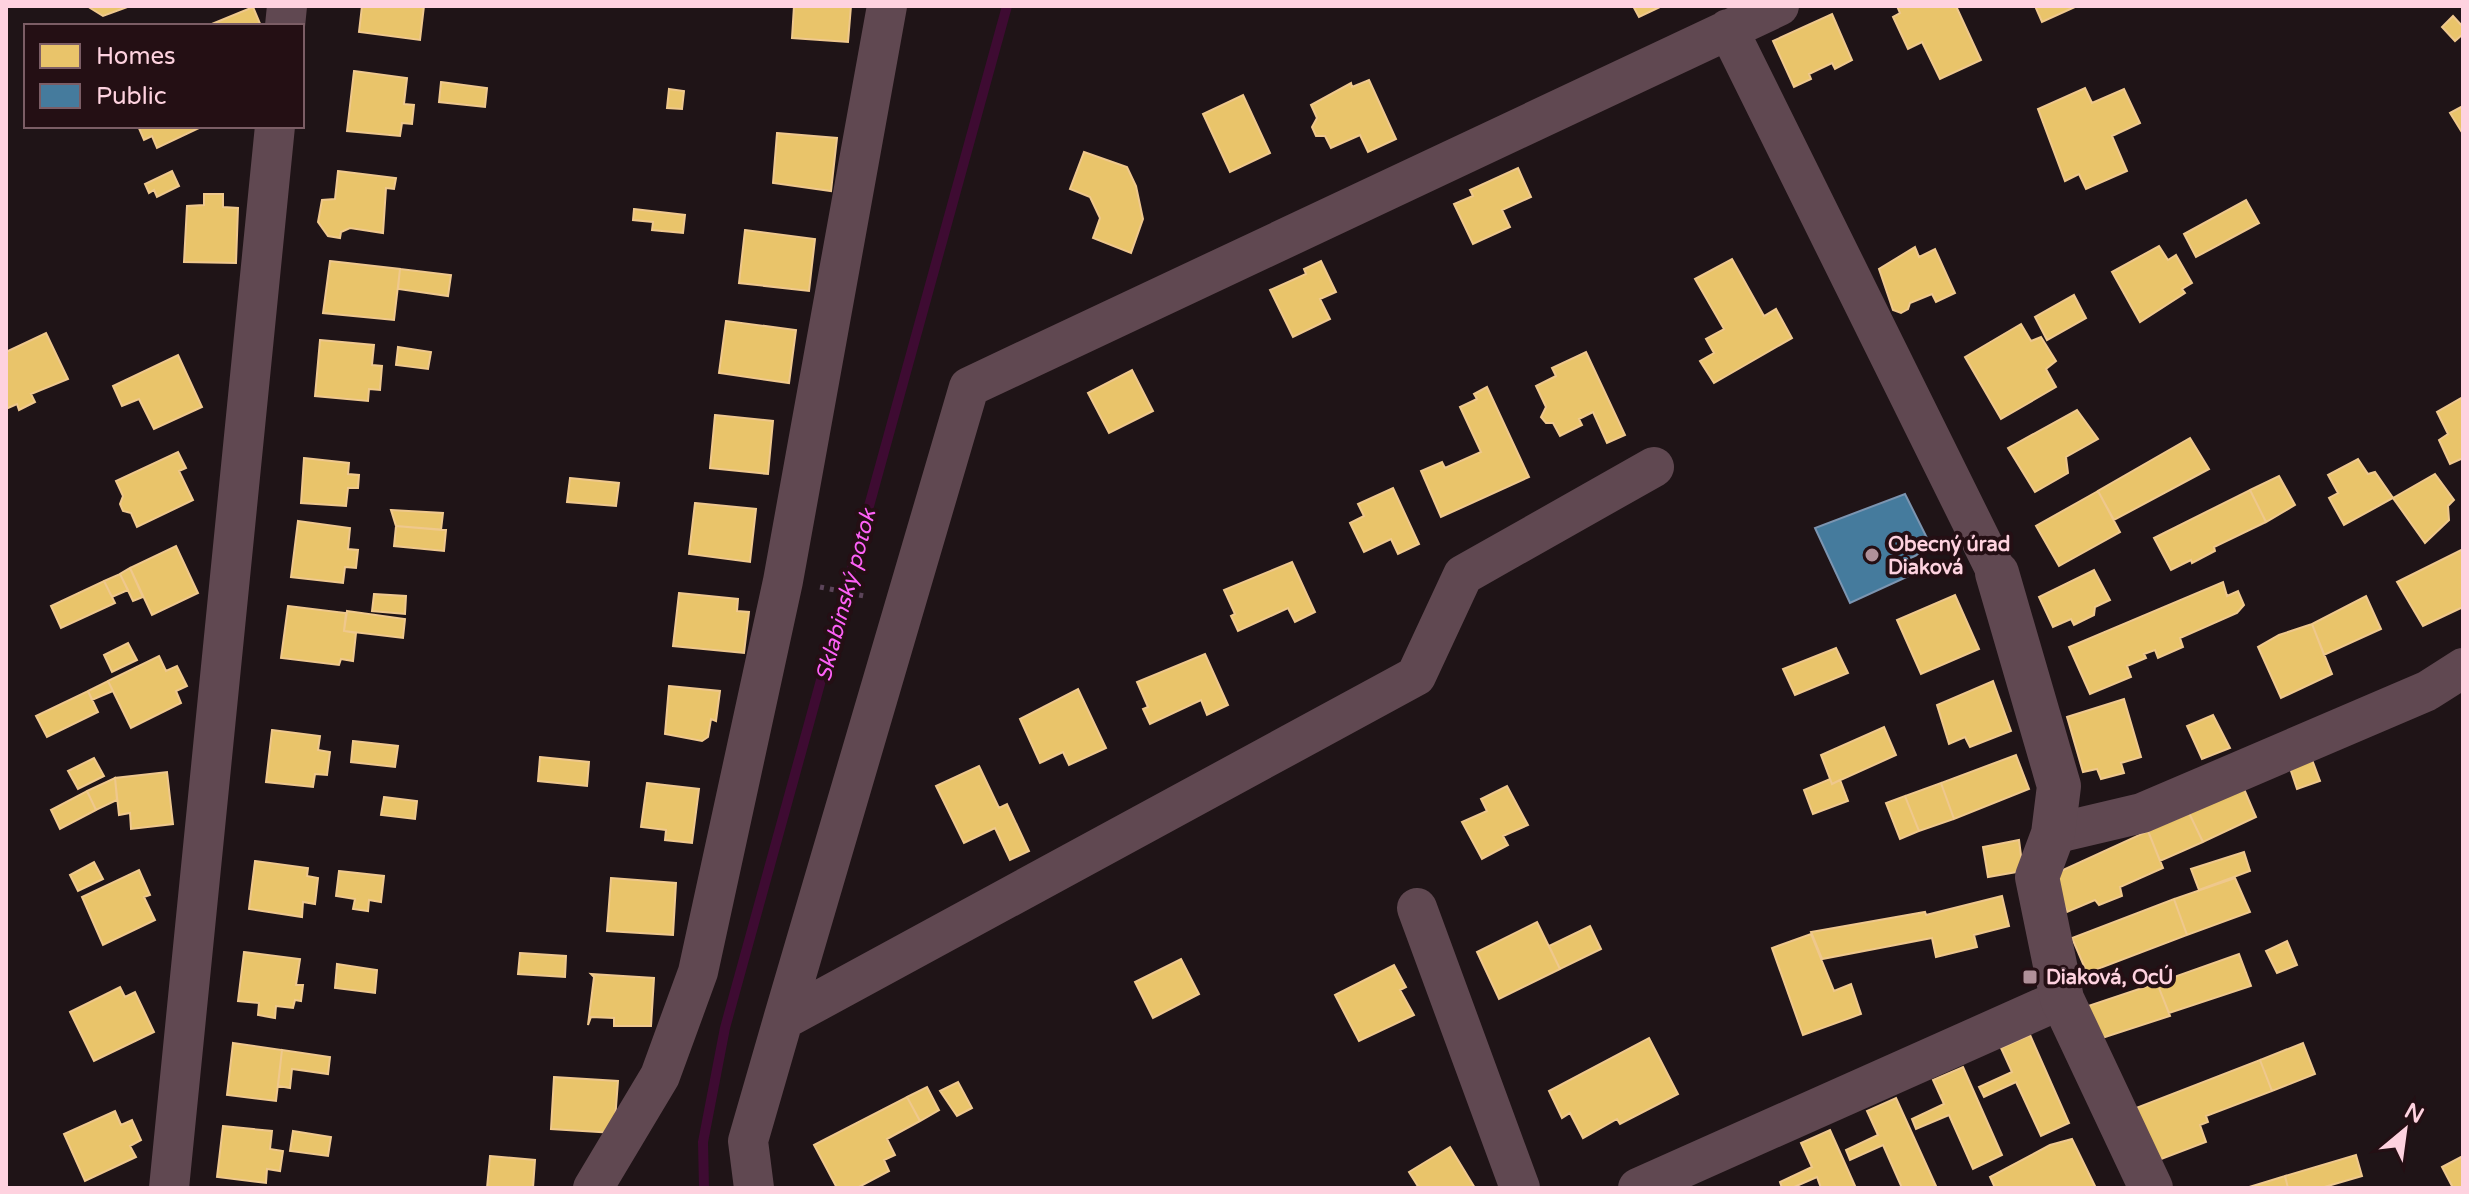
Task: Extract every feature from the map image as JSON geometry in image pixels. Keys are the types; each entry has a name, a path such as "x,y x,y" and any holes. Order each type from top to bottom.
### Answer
{"street":[{"path":"593,1188 660,1076 698,972 783,581 887,6"},
{"path":"754,1188 748,1141 969,387 1779,6"},
{"path":"1728,29 1997,573 2059,786 2053,834 2037,877 2062,999 2151,1188"},
{"path":"169,1188 275,128"},
{"path":"783,1020 1416,676 1463,575 1654,467"},
{"path":"2053,834 2142,813 2427,691 2463,668"},
{"path":"1417,908 1520,1188"},
{"path":"1638,1188 2062,999"}],"path":[{"path":"783,581 905,603"}],"building: Homes":[{"path":"87,6 130,6 103,16"},
{"path":"362,6 424,6 420,40 359,32"},
{"path":"794,6 851,6 848,42 792,38"},
{"path":"1633,6 1662,6 1639,17"},
{"path":"1897,6 1956,6 1981,60 1940,79 1922,42 1908,49 1893,17 1900,13"},
{"path":"2035,6 2077,6 2042,22"},
{"path":"253,7 260,24 212,24"},
{"path":"1832,14 1852,60 1835,69 1832,63 1809,74 1811,79 1794,87 1773,41"},
{"path":"2453,16 2463,27 2463,34 2455,41 2442,27"},
{"path":"354,71 407,78 404,104 414,105 412,124 402,123 400,136 347,131"},
{"path":"1369,80 1396,139 1368,152 1360,135 1331,148 1325,136 1316,136 1312,127 1317,118 1311,105 1351,83 1352,87"},
{"path":"441,82 487,88 485,107 439,102"},
{"path":"2085,88 2092,103 2124,89 2140,123 2112,136 2127,171 2086,189 2079,174 2065,181 2038,109"},
{"path":"669,89 684,91 682,109 667,108"},
{"path":"1243,95 1270,153 1230,172 1203,114"},
{"path":"2463,106 2463,134 2450,113"},
{"path":"139,128 199,128 157,148 152,136 144,140"},
{"path":"777,133 837,138 831,191 773,183"},
{"path":"1084,152 1127,167 1136,186 1143,219 1131,253 1093,238 1100,218 1090,197 1070,189"},
{"path":"1518,168 1531,197 1502,210 1510,227 1473,244 1454,204 1473,196 1470,190"},
{"path":"172,171 179,186 157,197 154,190 149,193 145,184"},
{"path":"338,171 396,178 394,189 386,188 383,233 350,228 341,232 340,238 328,236 318,222 322,200 335,199"},
{"path":"204,194 223,194 223,207 238,208 236,263 184,262 187,206 204,205"},
{"path":"2246,200 2259,223 2196,257 2184,234"},
{"path":"634,209 685,215 683,233 652,230 653,222 633,220"},
{"path":"745,230 815,239 809,291 739,283"},
{"path":"2159,246 2168,260 2176,255 2192,283 2182,289 2185,293 2140,322 2112,272"},
{"path":"1915,247 1919,257 1935,249 1955,293 1936,302 1932,294 1910,303 1908,309 1901,313 1893,310 1879,269"},
{"path":"1732,259 1764,316 1776,309 1792,338 1714,383 1700,361 1714,353 1706,339 1724,329 1695,279"},
{"path":"330,261 400,269 394,320 323,313"},
{"path":"1321,261 1336,292 1320,299 1330,319 1293,337 1270,290 1306,274 1304,269"},
{"path":"400,269 451,275 448,296 398,289"},
{"path":"2074,295 2086,318 2047,340 2035,317"},
{"path":"726,321 796,330 789,383 719,373"},
{"path":"2021,324 2031,341 2041,337 2056,361 2046,369 2056,387 2001,419 1965,357"},
{"path":"46,333 68,379 31,394 35,402 19,410 17,404 6,409 6,352"},
{"path":"320,340 374,345 372,365 382,366 380,390 369,389 368,401 315,396"},
{"path":"398,347 431,352 428,369 396,365"},
{"path":"1586,352 1625,435 1607,443 1593,412 1579,419 1582,425 1560,436 1553,423 1546,423 1541,417 1546,407 1536,386 1556,376 1552,368"},
{"path":"178,355 202,407 154,429 139,399 122,406 113,386"},
{"path":"1132,370 1153,411 1109,433 1088,393"},
{"path":"1487,387 1529,477 1441,517 1421,471 1442,462 1445,468 1481,452 1460,407 1477,399 1474,394"},
{"path":"2463,397 2463,458 2450,464 2439,440 2448,434 2437,412"},
{"path":"2077,410 2098,439 2066,457 2068,473 2035,492 2008,448"},
{"path":"715,415 773,421 768,474 710,468"},
{"path":"2190,438 2209,469 2114,520 2098,491"},
{"path":"178,452 186,468 179,471 193,500 137,527 131,513 123,511 120,504 123,496 116,481"},
{"path":"304,458 349,463 348,474 359,475 358,488 348,488 346,506 301,503"},
{"path":"2358,459 2368,474 2375,472 2393,498 2344,525 2329,498 2338,493 2328,475"},
{"path":"2435,474 2454,500 2448,506 2449,520 2425,543 2393,498"},
{"path":"2279,476 2295,505 2266,522 2250,490"},
{"path":"570,478 619,483 616,506 567,502"},
{"path":"1393,488 1419,544 1398,554 1391,539 1364,552 1350,523 1364,516 1358,504"},
{"path":"2250,490 2266,522 2214,547 2215,551 2192,563 2191,560 2171,570 2154,538"},
{"path":"2098,491 2120,532 2059,566 2036,526"},
{"path":"695,503 756,509 750,562 689,554"},
{"path":"391,510 443,513 441,530 396,526"},
{"path":"298,521 350,528 348,549 358,550 356,568 345,567 343,583 291,577"},
{"path":"396,526 446,530 444,551 394,546"},
{"path":"176,546 198,593 152,615 130,568"},
{"path":"2463,549 2463,607 2423,626 2397,582"},
{"path":"1292,562 1315,612 1295,622 1288,608 1238,631 1231,616 1235,614 1224,590"},
{"path":"130,568 143,597 133,601 120,574"},
{"path":"2094,570 2110,600 2095,607 2094,615 2074,625 2071,619 2053,627 2039,597"},
{"path":"120,574 128,590 112,597 104,581"},
{"path":"104,581 115,603 61,628 51,606"},
{"path":"2223,582 2227,596 2238,591 2244,605 2237,613 2180,638 2183,647 2158,658 2155,650 2144,654 2146,658 2127,666 2131,677 2090,694 2069,647"},
{"path":"679,593 738,599 737,611 749,612 744,653 673,646"},
{"path":"374,594 406,596 405,614 372,611"},
{"path":"1955,595 1979,649 1921,674 1897,620"},
{"path":"2366,596 2381,629 2324,655 2312,624"},
{"path":"288,606 346,613 344,631 356,633 353,661 341,659 339,665 281,658"},
{"path":"347,611 405,619 403,638 344,631"},
{"path":"2312,624 2332,674 2281,698 2258,647 2279,635"},
{"path":"128,643 137,660 112,672 104,655"},
{"path":"1836,648 1848,673 1795,695 1783,669"},
{"path":"1205,654 1228,705 1207,715 1201,700 1150,724 1143,709 1148,707 1137,682"},
{"path":"159,656 166,671 177,666 187,686 176,691 181,703 131,728 108,681"},
{"path":"108,681 113,691 92,700 88,691"},
{"path":"1993,681 2011,731 1970,747 1965,737 1949,744 1937,705"},
{"path":"669,686 720,691 716,721 711,719 708,737 702,741 665,734"},
{"path":"1078,689 1106,748 1069,765 1063,752 1040,763 1020,719"},
{"path":"88,691 98,712 47,737 36,716"},
{"path":"2124,699 2141,757 2121,763 2124,773 2101,779 2097,769 2083,772 2067,717"},
{"path":"2213,715 2230,748 2202,759 2187,726"},
{"path":"1884,727 1896,755 1832,784 1821,755"},
{"path":"272,730 320,736 318,750 330,752 327,775 315,774 313,787 266,782"},
{"path":"353,741 398,746 395,767 351,762"},
{"path":"2016,755 2029,789 1954,819 1941,783"},
{"path":"540,757 589,762 587,786 538,781"},
{"path":"2311,757 2320,781 2297,789 2289,765"},
{"path":"94,758 104,776 78,789 68,771"},
{"path":"979,766 999,808 1007,804 1029,851 1010,860 995,828 964,843 936,786"},
{"path":"167,772 173,824 131,829 130,813 119,815 115,778"},
{"path":"115,778 117,800 96,810 87,791"},
{"path":"1830,779 1832,784 1840,780 1848,801 1813,814 1804,790"},
{"path":"647,783 699,789 692,843 665,840 666,830 641,827"},
{"path":"1941,783 1954,819 1919,831 1905,796"},
{"path":"1507,786 1528,825 1503,836 1508,845 1482,859 1462,822 1487,811 1481,799"},
{"path":"2244,789 2256,817 2203,842 2189,813"},
{"path":"87,791 96,810 60,829 51,810"},
{"path":"1905,796 1919,831 1900,839 1886,803"},
{"path":"384,797 417,801 415,819 381,815"},
{"path":"2189,813 2203,842 2160,861 2148,831"},
{"path":"2148,831 2163,868 2120,887 2122,896 2099,905 2095,900 2067,912 2052,875"},
{"path":"2019,840 2023,871 1988,877 1983,847"},
{"path":"2244,852 2250,871 2199,890 2191,869"},
{"path":"255,861 308,868 307,876 318,878 315,904 303,902 302,917 249,909"},
{"path":"94,862 103,879 78,891 70,875"},
{"path":"139,870 150,895 144,897 155,920 103,945 82,897"},
{"path":"339,871 384,876 381,902 369,900 368,911 353,909 355,899 336,896"},
{"path":"611,878 676,883 673,935 607,931"},
{"path":"2235,878 2250,912 2187,935 2174,899"},
{"path":"2002,896 2009,926 1974,935 1977,947 1936,957 1932,938 1822,959 1811,932 1925,912 1926,915"},
{"path":"2174,899 2187,935 2087,973 2072,938"},
{"path":"1537,922 1560,969 1499,999 1477,952"},
{"path":"1590,926 1601,949 1560,969 1549,946"},
{"path":"1811,934 1834,991 1851,984 1861,1014 1803,1035 1772,948"},
{"path":"2287,941 2297,965 2277,973 2266,951"},
{"path":"244,952 300,959 296,985 303,985 301,1001 295,1000 293,1008 276,1006 275,1018 258,1015 259,1003 238,1001"},
{"path":"520,953 566,956 565,977 518,974"},
{"path":"2239,954 2251,986 2169,1013 2157,983"},
{"path":"1181,959 1199,994 1153,1018 1135,982"},
{"path":"337,964 377,970 375,993 335,988"},
{"path":"1394,965 1406,987 1400,990 1414,1015 1359,1041 1335,995"},
{"path":"591,974 654,978 651,1026 614,1026 614,1018 591,1017 588,1025 594,977"},
{"path":"2157,983 2170,1016 2102,1038 2088,1006"},
{"path":"120,987 125,997 135,992 154,1032 94,1061 70,1012"},
{"path":"2030,1035 2069,1123 2041,1136 2016,1082 1984,1097 1979,1087 2012,1072 2001,1048"},
{"path":"1649,1038 1678,1094 1620,1124 1617,1119 1583,1138 1570,1113 1562,1118 1549,1091"},
{"path":"233,1043 282,1050 276,1101 227,1095"},
{"path":"2303,1043 2315,1074 2272,1091 2260,1060"},
{"path":"282,1050 330,1057 328,1074 292,1069 290,1088 278,1086"},
{"path":"2260,1060 2272,1091 2206,1116 2208,1122 2200,1125 2206,1142 2156,1161 2136,1108"},
{"path":"1963,1067 2002,1155 1973,1169 1949,1115 1916,1129 1912,1119 1944,1104 1933,1080"},
{"path":"554,1077 618,1081 614,1133 551,1129"},
{"path":"958,1082 972,1108 957,1116 940,1091"},
{"path":"927,1087 939,1110 920,1121 907,1097"},
{"path":"907,1097 920,1121 887,1139 895,1155 884,1160 889,1171 857,1188 837,1188 814,1145"},
{"path":"1896,1098 1936,1186 1902,1188 1883,1145 1850,1160 1846,1150 1878,1135 1867,1111"},
{"path":"115,1111 121,1125 132,1120 141,1140 130,1146 136,1157 85,1181 64,1134"},
{"path":"223,1126 272,1131 270,1149 283,1151 280,1171 267,1169 266,1183 217,1177"},
{"path":"1830,1130 1856,1188 1821,1188 1817,1177 1792,1188 1782,1188 1780,1182 1812,1167 1801,1143"},
{"path":"293,1131 331,1137 328,1156 290,1151"},
{"path":"2072,1139 2096,1188 1995,1188 1990,1177 2050,1145"},
{"path":"1450,1147 1475,1188 1419,1188 1409,1172"},
{"path":"2356,1155 2362,1176 2321,1188 2288,1188 2285,1176"},
{"path":"490,1156 535,1160 533,1188 487,1188"},
{"path":"2463,1156 2463,1188 2453,1188 2442,1167"},
{"path":"2285,1176 2288,1188 2246,1188"}],"building: Public":[{"name":"Obecný úrad Diaková","path":"1905,494 1932,548 1904,561 1911,575 1850,603 1815,528"}],"waterway":[{"name":"Sklabinský potok","path":"704,1188 703,1142 725,1028 1007,6"}],"place":[{"name":"Obecný úrad Diaková","path":"1872,555"},
{"name":"Diaková, OcÚ","path":"2030,977"}]}
